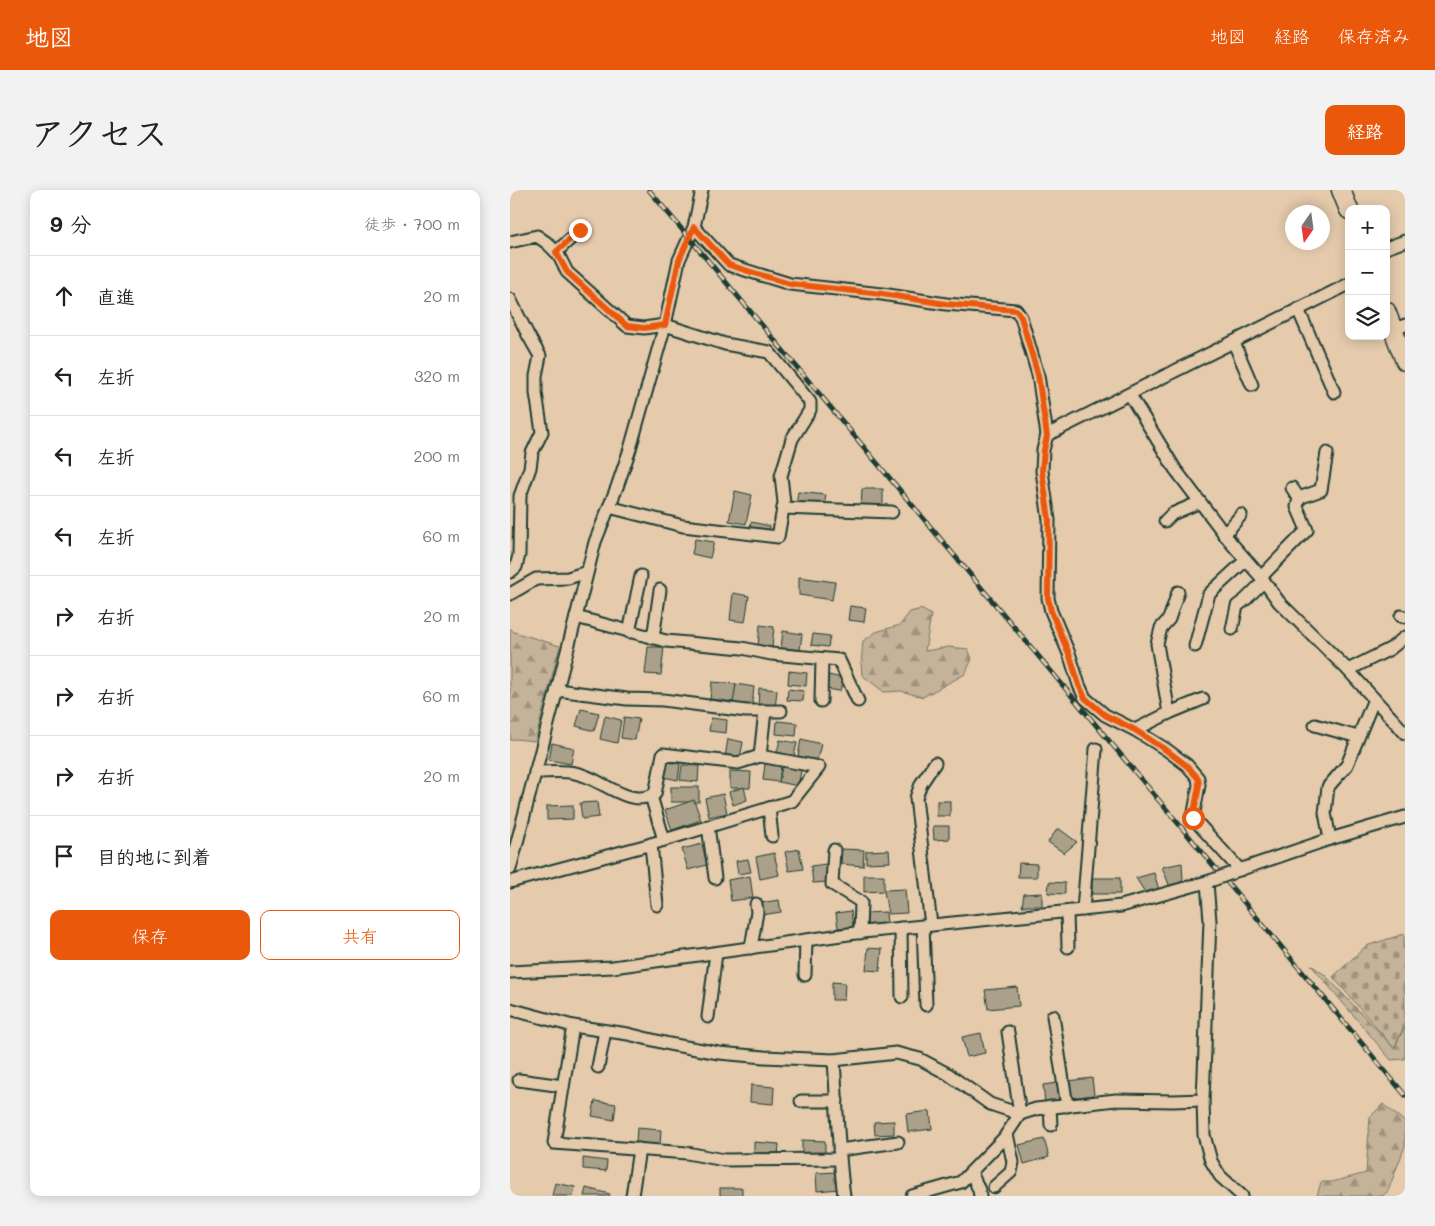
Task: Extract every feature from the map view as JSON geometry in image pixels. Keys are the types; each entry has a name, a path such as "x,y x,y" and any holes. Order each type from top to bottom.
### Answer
{"highway":[{"path":"1341,190 1347,205"},
{"path":"1390,316 1399,327 1405,361"}],"street":[{"path":"510,869 594,542 630,449 665,325 679,260 694,227 702,190"},
{"path":"694,227 729,265 790,284 882,294 946,304 1016,310 1021,317 1038,375 1047,436 1042,471 1049,520 1048,598 1051,611 1070,656 1079,685 1085,698 1105,715 1135,730 1166,750 1194,772 1198,778 1199,785 1193,818 1236,872"},
{"path":"556,252 580,230"},
{"path":"510,242 537,236 547,243 556,252 567,272 627,326 644,328 665,325 725,344 770,352 810,402 810,410 792,439 781,476 784,502 778,537 683,526 608,507"},
{"path":"1390,246 1405,240"},
{"path":"1047,436 1345,286"},
{"path":"510,299 540,356 536,376 536,392 542,432 532,453 530,468 520,496 519,555 516,567 510,572"},
{"path":"1298,309 1334,392"},
{"path":"1234,343 1252,385"},
{"path":"1130,395 1175,469 1224,535 1279,602 1348,670 1405,732"},
{"path":"1299,498 1320,490 1327,453"},
{"path":"1232,629 1237,606 1245,600 1308,530 1297,507 1299,498 1292,488"},
{"path":"1166,522 1172,514 1200,502"},
{"path":"783,508 892,512"},
{"path":"1224,535 1241,514"},
{"path":"1195,646 1209,594 1246,560"},
{"path":"510,594 536,579 568,578 587,572"},
{"path":"630,632 641,576"},
{"path":"653,638 660,590"},
{"path":"1169,713 1157,644 1161,628 1169,620 1178,592"},
{"path":"576,617 666,641 839,660 858,702"},
{"path":"1348,670 1390,649 1405,637"},
{"path":"821,702 822,659"},
{"path":"557,690 627,699 663,700 746,711 781,711"},
{"path":"1330,839 1325,813 1328,788 1347,765 1374,699"},
{"path":"1135,730 1169,713 1203,700"},
{"path":"760,756 764,711"},
{"path":"1316,725 1358,737"},
{"path":"1083,910 1096,749"},
{"path":"510,882 651,844 792,801 819,767 760,756 738,763 663,754 655,794 639,798 625,796 591,778 574,772 536,772"},
{"path":"926,1005 927,926 916,798 921,784 935,763"},
{"path":"650,796 664,840"},
{"path":"769,808 772,836"},
{"path":"510,972 612,967 901,928 1120,906 1209,882 1330,839 1405,817"},
{"path":"708,826 715,878"},
{"path":"651,844 657,905"},
{"path":"834,850 832,884 861,902 860,933"},
{"path":"1209,882 1210,921 1203,1100 1204,1135 1210,1161 1220,1176 1242,1196"},
{"path":"823,887 837,887"},
{"path":"750,948 757,912 756,904"},
{"path":"1067,912 1068,947"},
{"path":"901,928 902,996"},
{"path":"805,975 806,940"},
{"path":"708,1017 716,953"},
{"path":"510,1009 573,1026 628,1034 719,1053 834,1060 896,1053 920,1058 948,1074 990,1104 1020,1114 1036,1109 1116,1100 1203,1100"},
{"path":"1053,1016 1066,1106"},
{"path":"573,1026 554,1143 687,1153 724,1160 839,1154 898,1142"},
{"path":"598,1067 605,1031"},
{"path":"912,1196 961,1182 1007,1134 1020,1114 1008,1032"},
{"path":"834,1060 839,1154 844,1196"},
{"path":"519,1080 563,1086"},
{"path":"802,1101 837,1102"},
{"path":"1050,1107 1051,1125"},
{"path":"994,1186 1011,1172 1013,1162 1007,1134"},
{"path":"632,1196 639,1149"},
{"path":"971,1172 980,1196"}],"green space":[{"path":"921,609 931,615 925,651 949,647 968,649 972,659 965,674 923,697 901,691 884,692 862,675 863,641 876,632 900,625 910,612"},
{"path":"510,628 514,632 560,646 535,741 510,740"},
{"path":"1404,934 1405,1024 1394,1048 1333,977 1366,946"},
{"path":"1311,965 1325,975 1394,1048 1405,1027 1405,1059 1391,1060"},
{"path":"1383,1104 1405,1122 1405,1146 1388,1191 1383,1196 1317,1196 1321,1182 1332,1182 1366,1173 1370,1117"}],"building":[{"path":"862,489 883,489 883,509 861,509"},
{"path":"735,491 752,495 746,524 729,521"},
{"path":"798,492 826,495 824,508 796,505"},
{"path":"751,522 770,526 769,535 749,531"},
{"path":"695,539 714,542 710,558 692,554"},
{"path":"799,577 835,582 832,600 799,595"},
{"path":"733,593 749,596 745,622 730,620"},
{"path":"850,606 866,608 864,622 848,620"},
{"path":"760,625 774,627 772,647 758,646"},
{"path":"783,631 802,634 800,650 781,648"},
{"path":"813,634 830,636 828,647 811,645"},
{"path":"648,647 664,647 661,675 645,674"},
{"path":"789,671 807,673 806,686 788,684"},
{"path":"828,675 843,678 840,691 825,689"},
{"path":"712,682 736,684 734,702 710,699"},
{"path":"736,684 754,687 752,705 733,703"},
{"path":"759,688 777,690 775,709 758,708"},
{"path":"788,689 804,691 803,701 787,700"},
{"path":"581,709 599,713 594,731 576,726"},
{"path":"605,716 621,720 617,743 600,739"},
{"path":"624,717 639,719 635,740 621,738"},
{"path":"711,718 727,720 726,733 709,731"},
{"path":"777,721 797,723 796,736 776,734"},
{"path":"728,739 743,742 740,759 725,757"},
{"path":"801,739 821,744 817,760 798,756"},
{"path":"780,740 797,743 794,756 777,752"},
{"path":"552,743 574,748 571,764 549,760"},
{"path":"665,762 680,764 678,780 663,777"},
{"path":"783,762 802,766 798,786 779,782"},
{"path":"765,764 781,766 779,782 763,780"},
{"path":"682,765 699,766 698,782 680,780"},
{"path":"730,771 751,772 750,788 730,788"},
{"path":"671,787 699,787 699,802 671,802"},
{"path":"744,787 747,800 733,805 729,792"},
{"path":"723,794 727,813 709,817 705,798"},
{"path":"694,800 701,820 672,830 665,810"},
{"path":"937,801 950,801 950,816 937,816"},
{"path":"597,802 599,817 582,819 580,803"},
{"path":"573,805 573,819 547,820 547,806"},
{"path":"933,826 949,826 949,839 934,840"},
{"path":"1058,828 1077,842 1064,853 1048,842"},
{"path":"702,844 707,865 688,870 682,849"},
{"path":"799,849 803,869 789,871 785,852"},
{"path":"842,849 864,850 863,866 841,864"},
{"path":"889,850 890,862 866,863 866,851"},
{"path":"774,853 779,875 760,879 756,857"},
{"path":"748,859 751,872 738,874 736,861"},
{"path":"1019,863 1037,864 1037,877 1018,877"},
{"path":"1182,863 1183,881 1170,887 1162,867"},
{"path":"826,864 828,882 813,883 811,866"},
{"path":"1154,873 1159,890 1146,894 1136,878"},
{"path":"864,875 884,875 884,891 864,892"},
{"path":"750,876 753,898 731,901 728,880"},
{"path":"1092,878 1120,878 1120,894 1092,894"},
{"path":"1049,882 1065,883 1065,894 1048,893"},
{"path":"905,889 907,913 888,914 884,891"},
{"path":"1042,893 1042,906 1022,906 1024,894"},
{"path":"779,900 781,912 762,915 760,903"},
{"path":"851,911 853,927 838,928 836,913"},
{"path":"886,912 887,925 864,927 864,913"},
{"path":"868,948 882,949 880,971 866,970"},
{"path":"832,982 845,983 844,1000 832,1000"},
{"path":"1017,987 1019,1006 988,1009 985,990"},
{"path":"981,1033 985,1053 967,1057 962,1037"},
{"path":"1092,1078 1094,1095 1070,1098 1068,1081"},
{"path":"1057,1083 1060,1102 1045,1104 1043,1085"},
{"path":"751,1085 774,1087 773,1104 750,1102"},
{"path":"595,1101 616,1104 614,1120 592,1116"},
{"path":"930,1111 932,1129 908,1132 906,1114"},
{"path":"894,1121 894,1134 875,1135 874,1122"},
{"path":"637,1128 661,1130 660,1145 636,1143"},
{"path":"1044,1139 1049,1157 1024,1164 1019,1145"},
{"path":"802,1140 825,1141 825,1153 802,1153"},
{"path":"754,1142 779,1144 778,1157 754,1156"},
{"path":"583,1158 607,1161 606,1171 583,1169"},
{"path":"838,1172 839,1189 817,1191 816,1173"},
{"path":"555,1183 575,1187 573,1196 552,1196"},
{"path":"586,1188 610,1194 609,1196 584,1196"},
{"path":"720,1188 742,1188 742,1196 720,1196"}],"railway":[{"path":"649,190 1405,1095"}],"route":[{"path":"580,230 556,252 567,272 627,326 644,328 665,325 679,260 694,227 729,265 790,284 882,294 946,304 1016,310 1021,317 1038,375 1047,436 1042,471 1049,520 1048,598 1051,611 1085,698 1105,715 1135,730 1166,750 1194,772 1198,778 1199,785 1193,818"}]}
